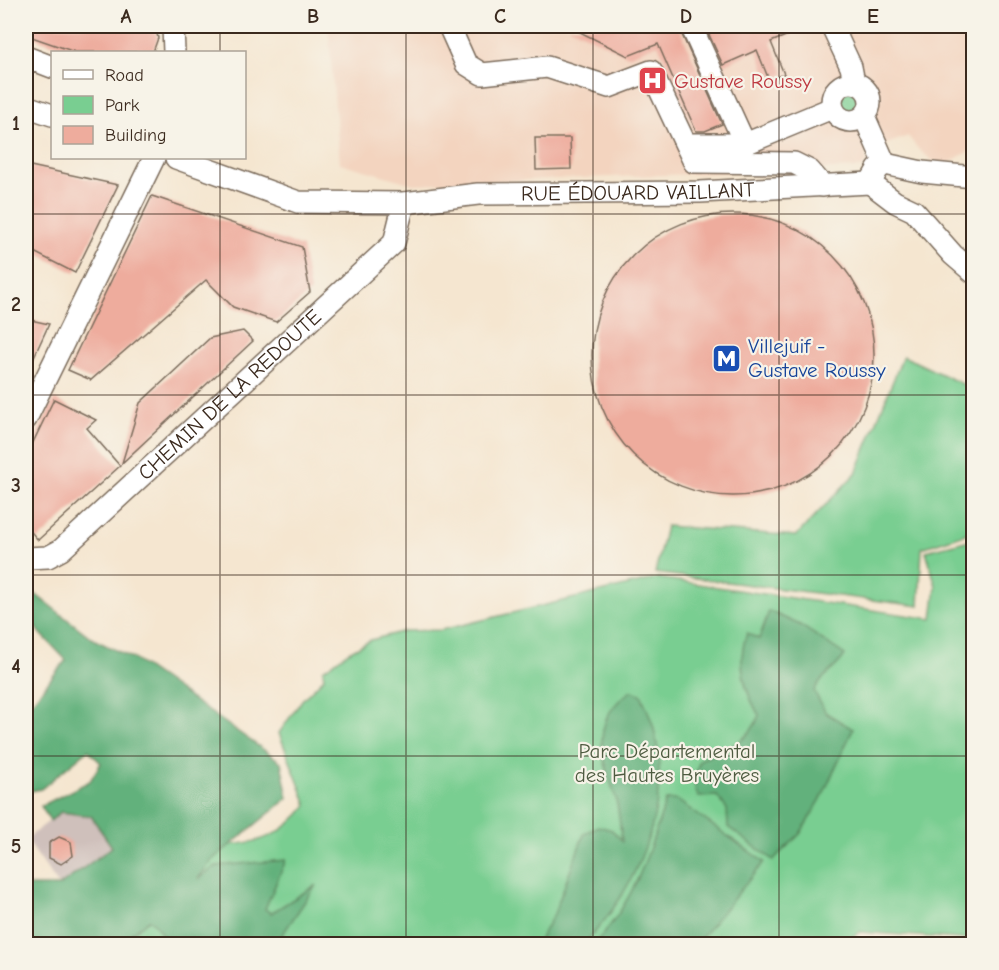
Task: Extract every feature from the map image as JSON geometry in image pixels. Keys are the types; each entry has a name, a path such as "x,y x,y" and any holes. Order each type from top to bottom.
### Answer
{"street":[{"path":"173,26 174,51"},
{"path":"449,26 466,64 482,74 547,67 609,87 651,70 694,162 794,163 810,171 822,186"},
{"path":"692,26 745,144"},
{"path":"832,26 851,67 854,82 868,93 870,105 859,120 846,121 832,108 831,101 836,89 841,85 854,82"},
{"path":"26,57 51,67"},
{"path":"26,106 51,116"},
{"path":"686,144 745,144 832,108"},
{"path":"864,116 885,164"},
{"path":"26,419 154,159"},
{"name":"RUE ÉDOUARD VAILLANT","path":"180,159 298,202 404,203 478,194 700,192 870,183"},
{"path":"974,177 922,172 885,164 878,169 870,183 895,202 914,211 953,255 974,273"},
{"name":"CHEMIN DE LA REDOUTE","path":"26,558 48,557 61,550 336,298 394,243 404,203"}],"shaded area":[{"name":"Gustave Roussy","path":"328,26 973,26 973,149 941,167 919,150 908,136 866,152 866,163 861,168 413,184 340,163"},
{"path":"61,812 91,816 112,847 59,886 26,839"}],"green space":[{"path":"847,90 855,90 862,97 862,105 855,112 847,112 840,105 840,97"},
{"path":"903,356 973,389 973,527 965,534 922,548 919,606 655,573 666,526 796,536 856,473"},
{"name":"Parc Départemental des Hautes Bruyères","path":"973,536 973,940 860,932 842,944 104,944 227,845 251,842 272,835 290,823 307,805 279,733 302,700 324,678 323,670 371,640 404,631 441,630 658,578 932,619 936,586 926,551 966,541"},
{"path":"26,587 93,639 132,658 281,762 288,798 213,859 198,879 216,866 286,860 265,909 271,913 316,885 276,944 163,944 166,941 155,924 149,920 118,944 26,944 26,889 28,886 59,886 112,847 91,816 61,812 50,821 41,806 90,781 101,763 88,750 41,789 26,792 26,709 66,660 26,618"},
{"path":"769,611 800,625 845,655 814,691 826,713 853,729 821,799 800,834 773,860 728,827 727,809 717,796 699,797 695,788 700,760 736,744 750,732 759,715 749,696 743,676 742,655 747,633 759,639"},
{"path":"631,691 641,694 654,729 659,758 659,787 646,845 620,898 584,944 537,944 554,914 584,834 598,826 612,830 622,841 617,804 603,755 602,741 603,728 608,715 617,703"},
{"path":"666,800 677,800 764,862 696,944 594,944 620,912 639,876"}],"building":[{"path":"26,26 155,26 158,38 153,51 72,51 26,35"},
{"path":"568,26 678,26 722,124 705,131 696,131 658,44 628,56"},
{"path":"705,26 810,26 771,42 784,74 769,80 757,50 723,65"},
{"path":"535,138 570,138 571,169 536,170"},
{"path":"26,165 118,185 75,273 26,248"},
{"path":"152,196 302,247 310,292 276,322 233,307 206,280 91,380 68,370"},
{"name":"Villejuif - Gustave Roussy","path":"719,214 747,214 774,220 800,230 833,255 858,288 868,314 874,341 874,369 868,396 858,422 833,455 800,480 774,490 747,496 719,496 692,490 666,480 643,464 624,445 608,422 598,396 592,369 592,341 598,314 608,288 624,265 643,246 666,230 692,220"},
{"path":"26,319 49,324 26,374"},
{"path":"243,331 253,341 122,463 140,403 210,338"},
{"path":"54,399 96,420 87,428 120,466 38,540 26,526 26,457"},
{"path":"59,837 71,842 73,856 61,864 49,858 49,843"}],"place":[{"name":"Gustave Roussy","path":"653,81"},
{"name":"Villejuif - Gustave Roussy","path":"727,358"}]}
